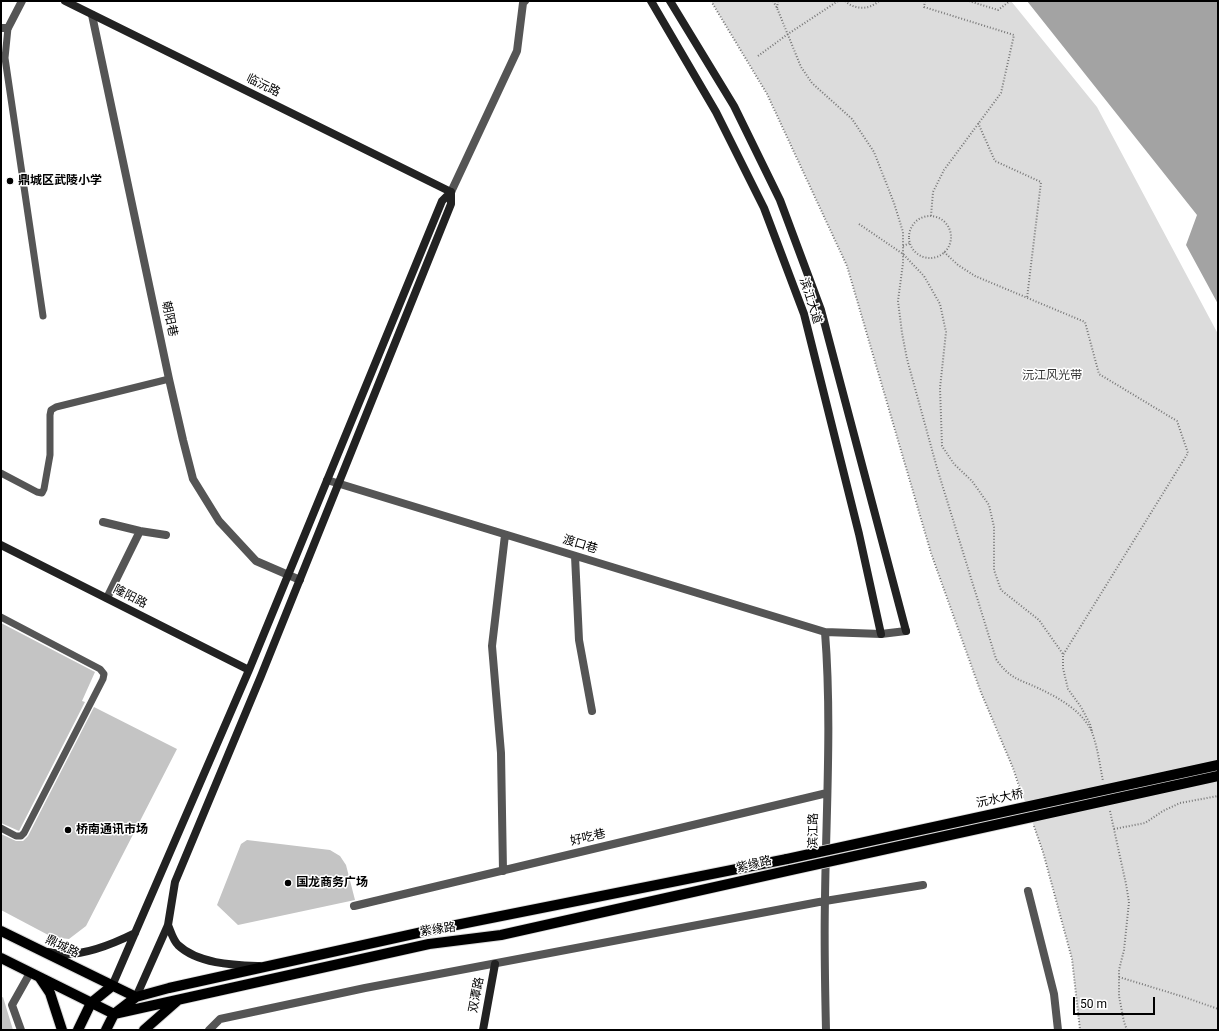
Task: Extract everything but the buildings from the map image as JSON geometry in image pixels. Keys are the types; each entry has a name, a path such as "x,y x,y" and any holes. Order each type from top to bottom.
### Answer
{"main road":[{"name":"沅水大桥","path":"787,859 1218,765"},
{"name":"沅水大桥","path":"791,870 1218,776"},
{"name":"紫缘路","path":"136,997 169,988 436,929 787,859"},
{"name":"紫缘路","path":"114,1014 429,944 501,935 791,870"},
{"name":"鼎城路","path":"1,931 112,986"},
{"path":"1,958 114,1014"},
{"path":"34,975 50,993 62,1030"},
{"path":"78,1030 90,1003 112,986 136,997 114,1014 106,1030"},
{"path":"144,1030 179,999"}],"street":[{"path":"5,28 22,1"},
{"name":"临沅路","path":"65,1 451,192"},
{"path":"112,986 249,670 442,201 451,192 517,51 523,3 525,1"},
{"name":"滨江大道","path":"651,1 716,112 764,208 804,314 859,534 881,634"},
{"name":"滨江大道","path":"670,1 734,106 780,200 810,280 821,310 906,631"},
{"name":"朝阳巷","path":"92,15 169,379 193,479 219,521 256,561 300,580"},
{"path":"136,997 168,925 175,882 300,580 451,204 451,192"},
{"name":"渡口巷","path":"327,480 826,632 881,634 906,631"},
{"path":"103,522 140,531 166,535"},
{"path":"107,598 140,531"},
{"path":"503,871 501,753 492,646 505,535"},
{"name":"隆阳路","path":"1,545 249,670"},
{"path":"575,556 579,640 592,710"},
{"name":"滨江路","path":"826,632 828,667 825,901 826,1030"},
{"name":"好吃巷","path":"354,906 827,794"},
{"path":"209,1030 220,1019 365,988 825,901 923,885"},
{"path":"1028,891 1054,994 1058,1030"},
{"path":"168,925 177,944 186,952 208,961 233,965 268,966"},
{"path":"42,951 64,954 80,952 102,947 135,933"},
{"name":"双潭路","path":"483,1030 495,964"},
{"path":"21,1030 12,1005 34,975"}],"lane":[{"path":"5,28 5,58 43,316"},
{"path":"1,473 37,492 42,493 50,455 51,410 56,407 169,379"},
{"path":"1,617 100,668 104,674 24,833 21,836 16,836 1,828"}],"path":[{"path":"711,1 767,94 847,266 931,553 980,690 1013,768 1025,803"},
{"path":"773,1 801,67 812,83 852,119 874,152 894,202 903,232 903,263 898,301 907,360 937,468 996,659 1004,670 1017,680 1037,688 1064,702 1080,715 1093,734"},
{"path":"777,8 778,1"},
{"path":"758,56 838,1"},
{"path":"845,1 854,7 862,8 870,7 879,1"},
{"path":"925,1 924,7 1014,35 1001,93 944,170 933,192 931,216"},
{"path":"969,1 998,10 1010,1"},
{"path":"978,124 995,161 1041,182 1027,298"},
{"path":"931,216 943,221 950,233 948,247 944,252 932,258 918,254 910,244 909,237 913,224 924,217 931,216"},
{"path":"858,224 903,254 924,276 940,304 946,332 940,388 942,446 954,464 972,481 989,505 994,527 994,570 1001,590 1039,620 1063,655 1068,689 1081,707 1090,724 1104,786"},
{"path":"903,246 910,244"},
{"path":"944,252 958,265 975,276 1085,322 1099,374 1177,421 1188,453 1063,655"},
{"path":"1114,829 1145,824 1163,811 1180,803 1218,796"},
{"path":"1109,807 1129,902 1124,950 1119,970 1119,996 1127,1030"},
{"path":"1033,824 1043,852 1072,959 1080,1030"},
{"path":"1119,977 1218,1009"}],"green space":[{"name":"沅江风光带","path":"711,1 1011,1 1097,107 1218,334 1218,1030 1080,1030 1072,959 1043,852 1013,768 980,690 931,553 847,266 767,94"}],"shaded area":[{"path":"1027,1 1218,1 1218,304 1186,245 1197,215"}],"place":[{"name":"鼎城区武陵小学","path":"10,181"},
{"name":"桥南通讯市场","path":"68,830"},
{"name":"国龙商务广场","path":"288,883"}]}
